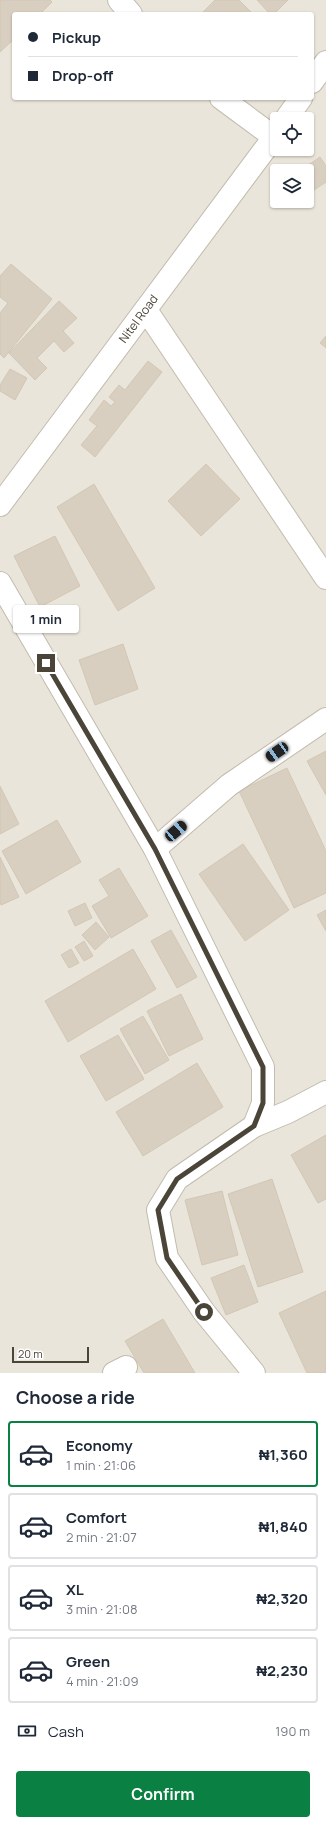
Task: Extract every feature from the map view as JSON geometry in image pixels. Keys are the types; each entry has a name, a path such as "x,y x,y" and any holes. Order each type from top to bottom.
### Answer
{"street":[{"path":"119,0 129,12"},
{"path":"314,79 326,62"},
{"path":"224,100 270,131"},
{"path":"291,112 300,100"},
{"name":"Nitel Road","path":"0,505 270,143"},
{"path":"146,310 326,578"},
{"path":"0,583 155,849 263,1067 263,1103 254,1126"},
{"path":"155,849 229,785 326,719"},
{"path":"254,1373 204,1312 167,1258 158,1210 177,1179 254,1126 288,1112 326,1092"}],"shaded area":[{"path":"0,0 326,0 326,1373 0,1373"}],"building":[{"path":"0,0 50,0 52,2 42,12 12,12 12,41 0,52"},
{"path":"215,0 239,0 251,12 203,12"},
{"path":"257,0 288,0 276,12 268,12"},
{"path":"320,157 326,166 326,182 314,190 314,164 310,164"},
{"path":"11,264 52,299 4,358 0,354 0,313 8,303 0,297 0,276"},
{"path":"59,301 77,318 63,331 74,343 64,352 54,341 37,358 47,368 35,380 9,353"},
{"path":"326,336 326,348 320,343"},
{"path":"148,361 162,372 95,457 81,445 97,426 89,420 104,400 111,406 115,402 109,397 119,385 125,390"},
{"path":"10,369 27,378 15,400 0,391 0,385"},
{"path":"206,464 240,499 201,536 168,501"},
{"path":"94,484 155,588 118,611 57,507"},
{"path":"55,536 80,586 40,607 14,556"},
{"path":"123,644 138,689 95,705 79,660"},
{"path":"326,751 326,795 307,761"},
{"path":"287,768 326,851 326,893 294,908 239,791"},
{"path":"0,786 19,824 0,834"},
{"path":"57,820 81,862 26,894 2,851"},
{"path":"243,844 289,910 245,941 199,874"},
{"path":"0,857 19,897 1,905 0,901"},
{"path":"119,868 148,916 111,938 92,906 109,896 99,880"},
{"path":"85,903 92,918 75,926 68,911"},
{"path":"326,910 326,931 317,915"},
{"path":"96,922 109,937 95,950 82,935"},
{"path":"171,930 197,977 177,988 151,941"},
{"path":"84,941 93,956 84,961 75,947"},
{"path":"71,949 79,963 69,968 61,955"},
{"path":"133,949 156,989 68,1042 45,1001"},
{"path":"181,994 203,1039 169,1056 147,1011"},
{"path":"143,1016 169,1060 145,1074 120,1029"},
{"path":"118,1035 144,1079 106,1101 80,1056"},
{"path":"197,1063 223,1107 143,1156 116,1112"},
{"path":"326,1135 326,1199 318,1203 291,1155"},
{"path":"272,1179 303,1272 258,1287 228,1194"},
{"path":"222,1191 238,1255 202,1265 185,1200"},
{"path":"244,1265 258,1302 226,1315 211,1278"},
{"path":"326,1291 326,1373 307,1373 279,1313"},
{"path":"163,1319 195,1373 144,1373 125,1341"}],"route":[{"path":"46,663 155,849 263,1067 263,1103 254,1126 177,1179 158,1210 167,1258 204,1312"}]}
